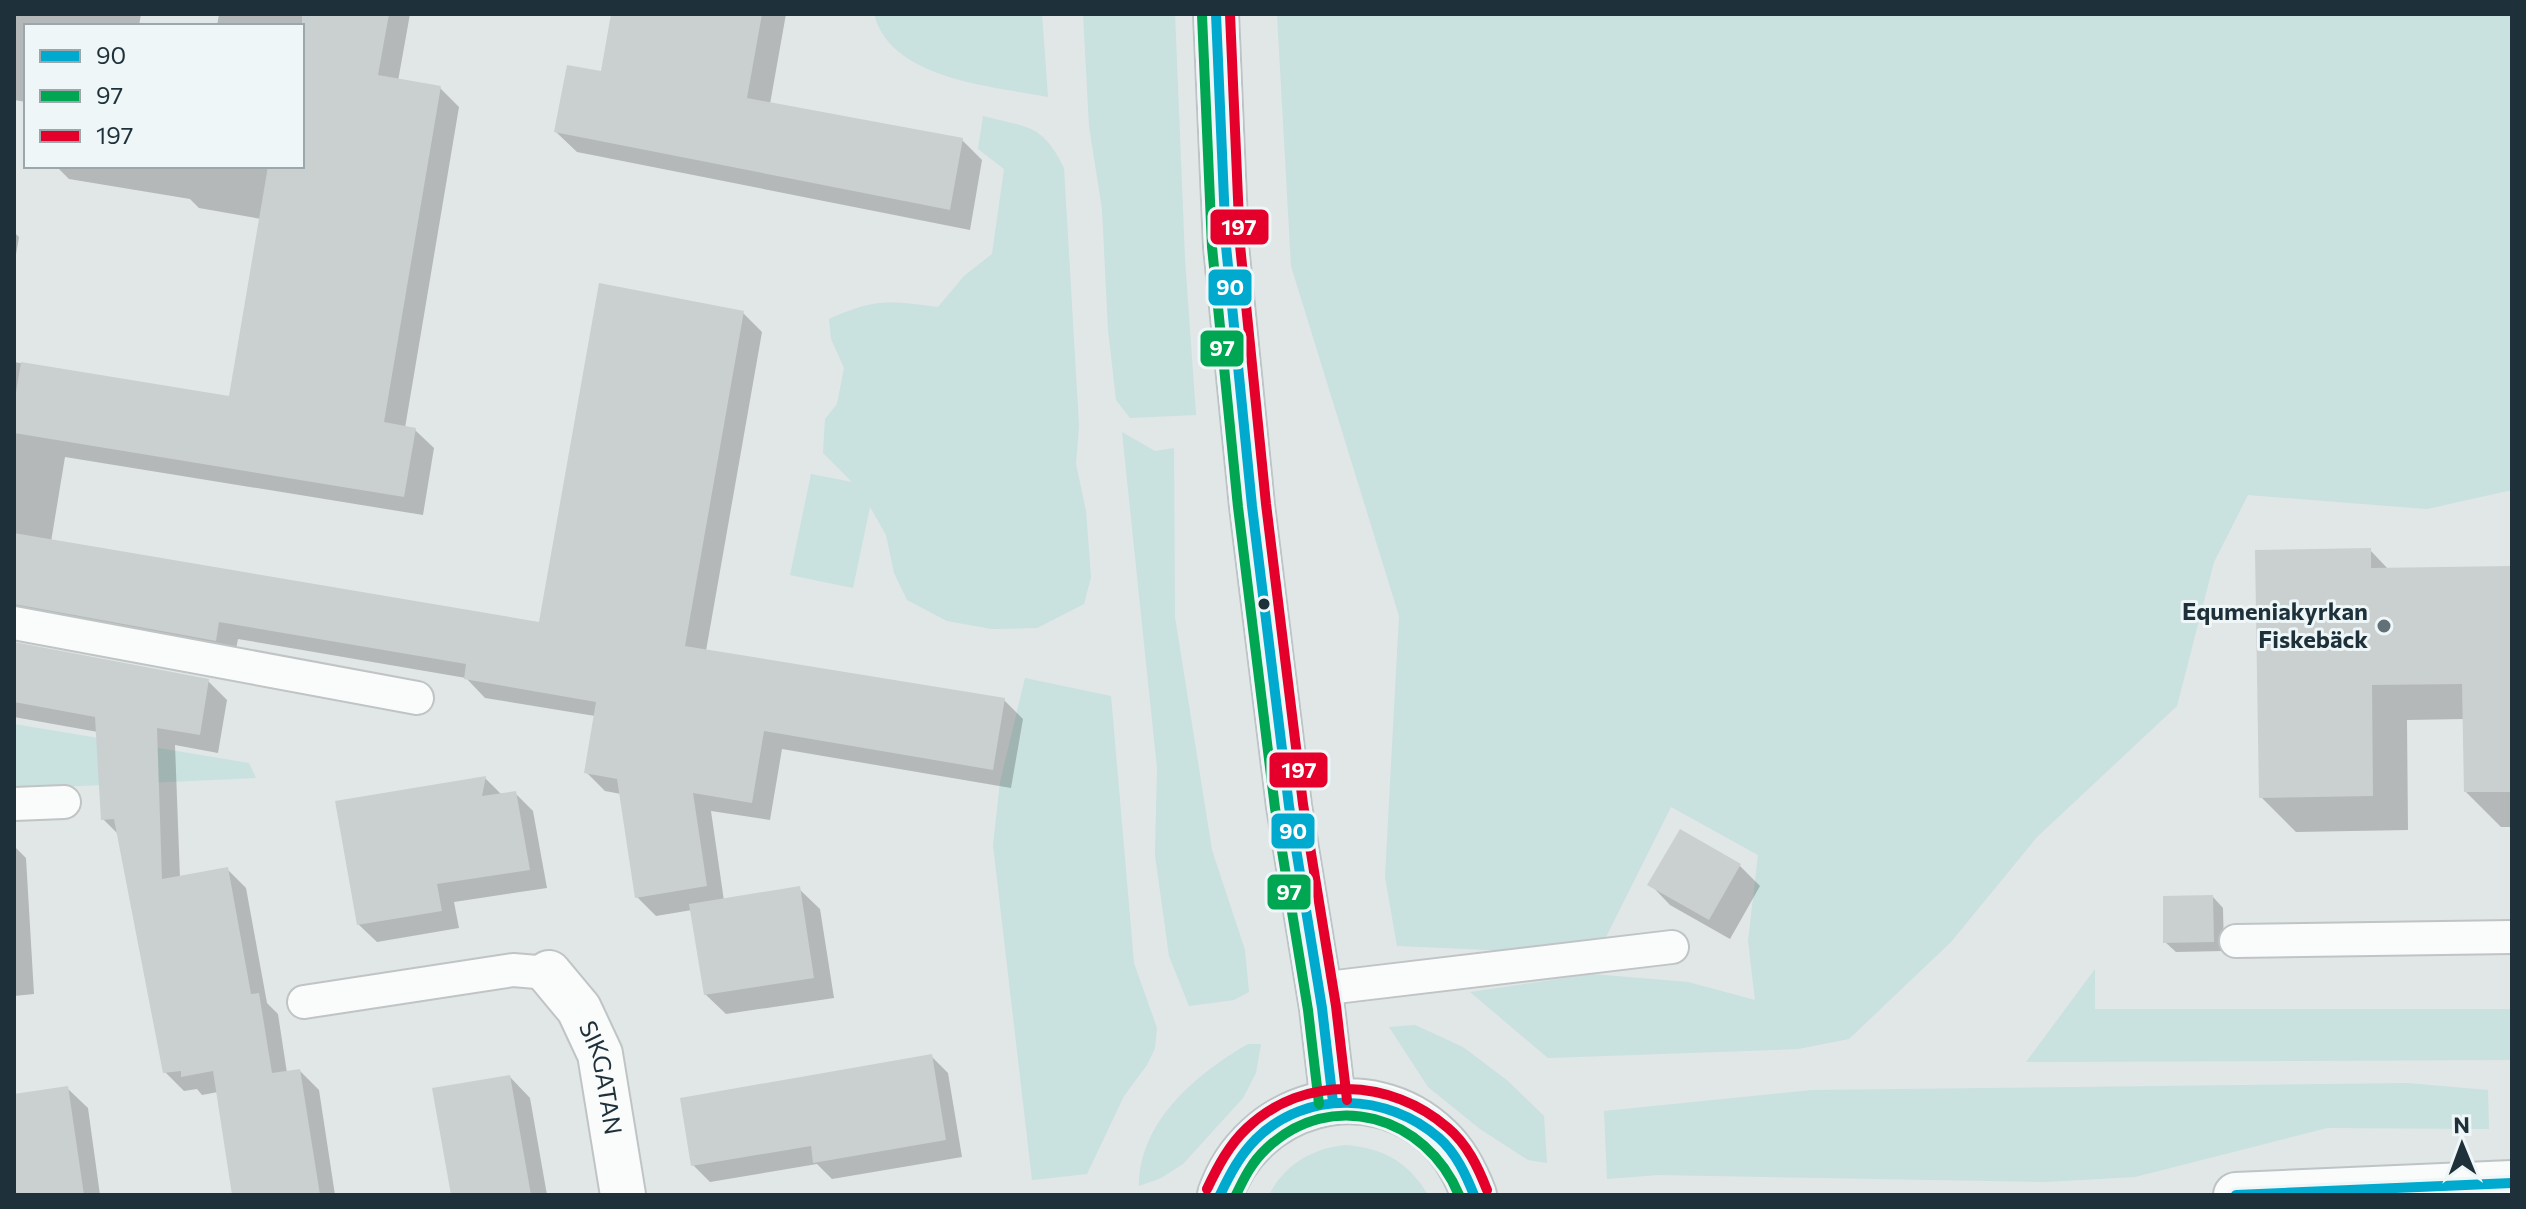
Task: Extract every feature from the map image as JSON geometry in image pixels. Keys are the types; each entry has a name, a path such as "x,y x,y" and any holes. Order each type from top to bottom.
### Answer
{"street":[{"path":"1216,14 1226,246 1252,506 1289,806 1319,989 1333,1102"},
{"name":"SIKGATAN","path":"549,973 579,1009 600,1054 623,1195"},
{"path":"1220,1195 1231,1169 1263,1131 1308,1106 1333,1102 1379,1105 1421,1123 1454,1155 1474,1195"},
{"path":"2236,1195 2512,1183"}],"lane":[{"path":"14,623 417,698"},
{"path":"14,804 64,802"},
{"path":"2236,941 2512,937"},
{"path":"1319,989 1672,947"},
{"path":"304,1002 513,970 549,973"}],"shaded area":[{"path":"874,14 1042,14 1048,97 973,83 922,66 901,53 884,36"},
{"path":"1083,14 1175,14 1185,259 1196,415 1130,418 1116,400 1108,329 1102,209 1089,126"},
{"path":"1277,14 2512,14 2512,490 2427,509 2248,495 2214,562 2177,706 2037,837 1951,942 1849,1039 1798,1049 1548,1058 1470,992 1592,974 1688,982 1755,1000 1748,941 1758,855 1671,807 1605,939 1512,951 1397,946 1385,877 1399,616 1291,266"},
{"path":"983,116 1023,126 1041,135 1064,168 1079,426 1076,464 1086,511 1091,577 1084,604 1037,628 992,629 947,621 907,600 894,573 886,535 870,507 853,588 790,575 811,474 852,482 823,453 825,419 837,404 844,368 831,339 829,319 871,304 907,303 938,307 964,276 992,254 1004,169 978,149"},
{"path":"1122,432 1155,451 1174,448 1175,617 1212,850 1245,950 1249,992 1234,1000 1189,1006 1169,956 1155,855 1157,768"},
{"path":"1025,678 1111,696 1134,963 1157,1028 1155,1048 1147,1065 1124,1096 1087,1174 1032,1180 993,845 1000,782"},
{"path":"14,724 249,763 256,778 14,789"},
{"path":"2095,969 2095,1009 2512,1009 2512,1060 2026,1062"},
{"path":"1415,1025 1463,1047 1508,1081 1544,1116 1547,1163 1528,1160 1480,1129 1428,1087 1389,1027"},
{"path":"1248,1044 1261,1044 1256,1073 1243,1098 1183,1164 1161,1178 1139,1186 1149,1141 1174,1102 1209,1070"},
{"path":"2407,1083 2488,1090 2489,1129 2327,1128 2135,1177 2045,1182 1658,1175 1607,1179 1604,1111 1812,1090"},
{"path":"1346,1145 1372,1149 1394,1159 1412,1174 1428,1195 1269,1195 1283,1175 1301,1160 1322,1150"}],"building":[{"path":"302,14 389,14 378,75 441,86 384,422 416,428 404,497 14,433 14,405 21,362 229,396 268,168 304,168"},
{"path":"611,14 762,14 747,98 963,138 950,210 554,132 567,65 601,71"},
{"path":"599,283 744,311 685,646 1005,698 993,770 764,731 752,803 693,793 707,886 635,898 617,779 584,773 596,702 464,679 466,664 219,622 216,641 14,604 14,533 539,622"},
{"name":"Equmeniakyrkan Fiskebäck","path":"2371,548 2371,568 2512,566 2512,792 2464,792 2462,684 2372,685 2373,796 2259,798 2255,550"},
{"path":"14,642 209,679 200,735 157,728 162,879 228,867 251,994 259,993 272,1073 300,1069 320,1195 232,1195 213,1071 181,1077 181,1071 163,1073 114,819 101,820 95,717 14,702"},
{"path":"486,776 482,796 516,791 530,870 437,884 442,911 357,925 335,801"},
{"path":"1680,829 1741,864 1709,920 1647,885"},
{"path":"800,886 814,978 704,995 689,904"},
{"path":"2213,895 2214,942 2163,943 2163,896"},
{"path":"932,1054 946,1140 813,1163 811,1146 691,1166 680,1098"},
{"path":"510,1075 531,1195 451,1195 432,1088"},
{"path":"68,1086 84,1195 14,1195 14,1094"}],"transit line":[{"name":"90","path":"1216,14 1226,246 1252,506 1289,806 1322,1008 1333,1102"},
{"name":"197","path":"1230,14 1240,245 1266,504 1303,804 1336,1006 1347,1100"},
{"name":"97","path":"1202,15 1212,247 1238,507 1275,808 1308,1010 1319,1104"},
{"name":"197","path":"1207,1189 1235,1141 1270,1110 1294,1098 1321,1091 1348,1089 1401,1099 1425,1111 1461,1141 1476,1164 1487,1190"},
{"name":"90","path":"1220,1195 1245,1152 1276,1123 1299,1111 1347,1103 1372,1105 1396,1112 1439,1138 1455,1157 1474,1195"},
{"name":"97","path":"1236,1195 1261,1154 1292,1130 1319,1119 1347,1115 1374,1119 1401,1129 1424,1146 1444,1168 1459,1195"},
{"name":"90","path":"2236,1195 2512,1183"}],"place":[{"name":"Equmeniakyrkan Fiskebäck","path":"2384,626"}]}
